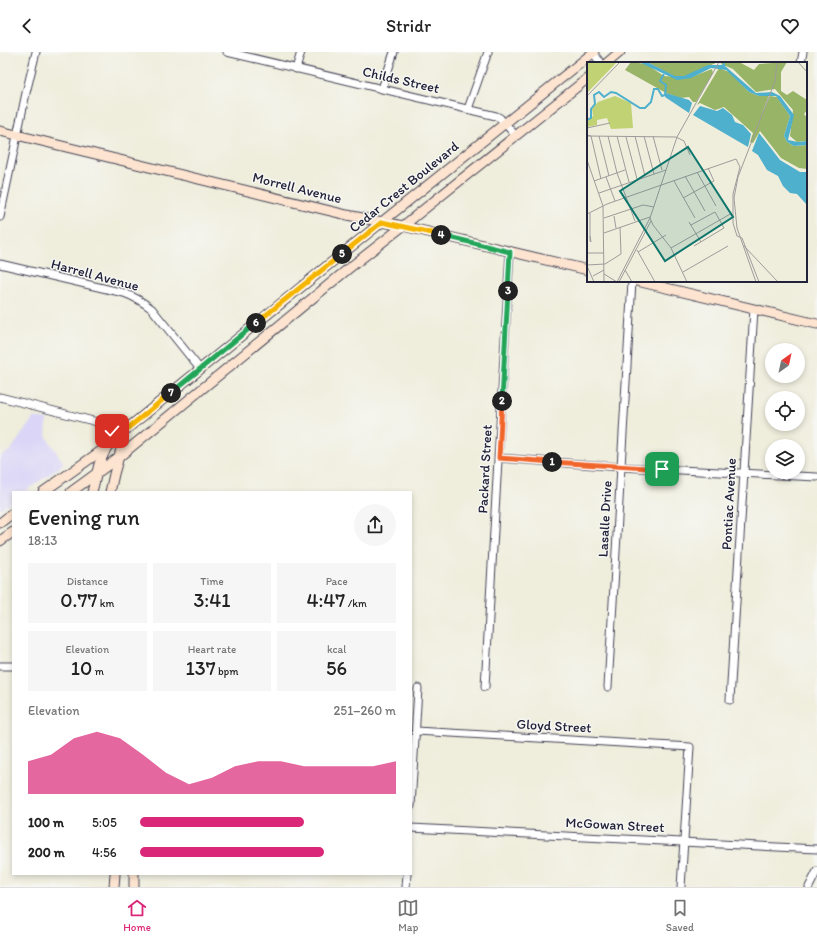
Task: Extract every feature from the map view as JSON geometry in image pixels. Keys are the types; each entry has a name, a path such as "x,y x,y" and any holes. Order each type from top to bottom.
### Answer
{"main road":[{"name":"Cedar Crest Boulevard","path":"44,491 108,446 200,369 594,52"},
{"path":"608,62 620,52"},
{"name":"Cedar Crest Boulevard","path":"72,491 119,457 348,269 587,79"},
{"name":"Morrell Avenue","path":"0,131 587,270"},
{"path":"641,282 817,324"},
{"path":"200,369 210,382"},
{"path":"110,491 121,449 121,442 117,437"},
{"path":"92,491 99,464 108,446"},
{"path":"0,523 12,515"},
{"path":"0,539 12,533"},
{"path":"114,887 115,875"},
{"path":"134,875 134,887"}],"street":[{"path":"0,217 36,52"},
{"name":"Childs Street","path":"227,52 496,116 506,123 516,136"},
{"path":"296,69 301,52"},
{"path":"382,89 394,52"},
{"path":"468,109 488,52"},
{"path":"594,52 600,62"},
{"path":"801,62 803,52"},
{"name":"Packard Street","path":"485,687 510,252"},
{"name":"Harrell Avenue","path":"0,264 136,297 152,309 200,369"},
{"name":"Lasalle Drive","path":"608,688 632,282"},
{"name":"Pontiac Avenue","path":"730,700 754,309"},
{"path":"0,397 101,423 107,426 117,437"},
{"path":"499,458 621,467 817,477"},
{"path":"0,666 12,666"},
{"path":"412,791 418,688"},
{"name":"Gloyd Street","path":"416,731 690,747 684,842"},
{"name":"McGowan Street","path":"412,828 817,849"},
{"path":"681,887 684,842"},
{"path":"809,887 817,871"},
{"path":"406,887 407,875"}],"shaded area":[{"path":"34,417 47,420 46,436 64,464 25,491 12,491 12,501 0,509 0,456 10,451"}],"route":[{"path":"112,431 117,437 382,222 510,252 499,458 662,469"}]}
